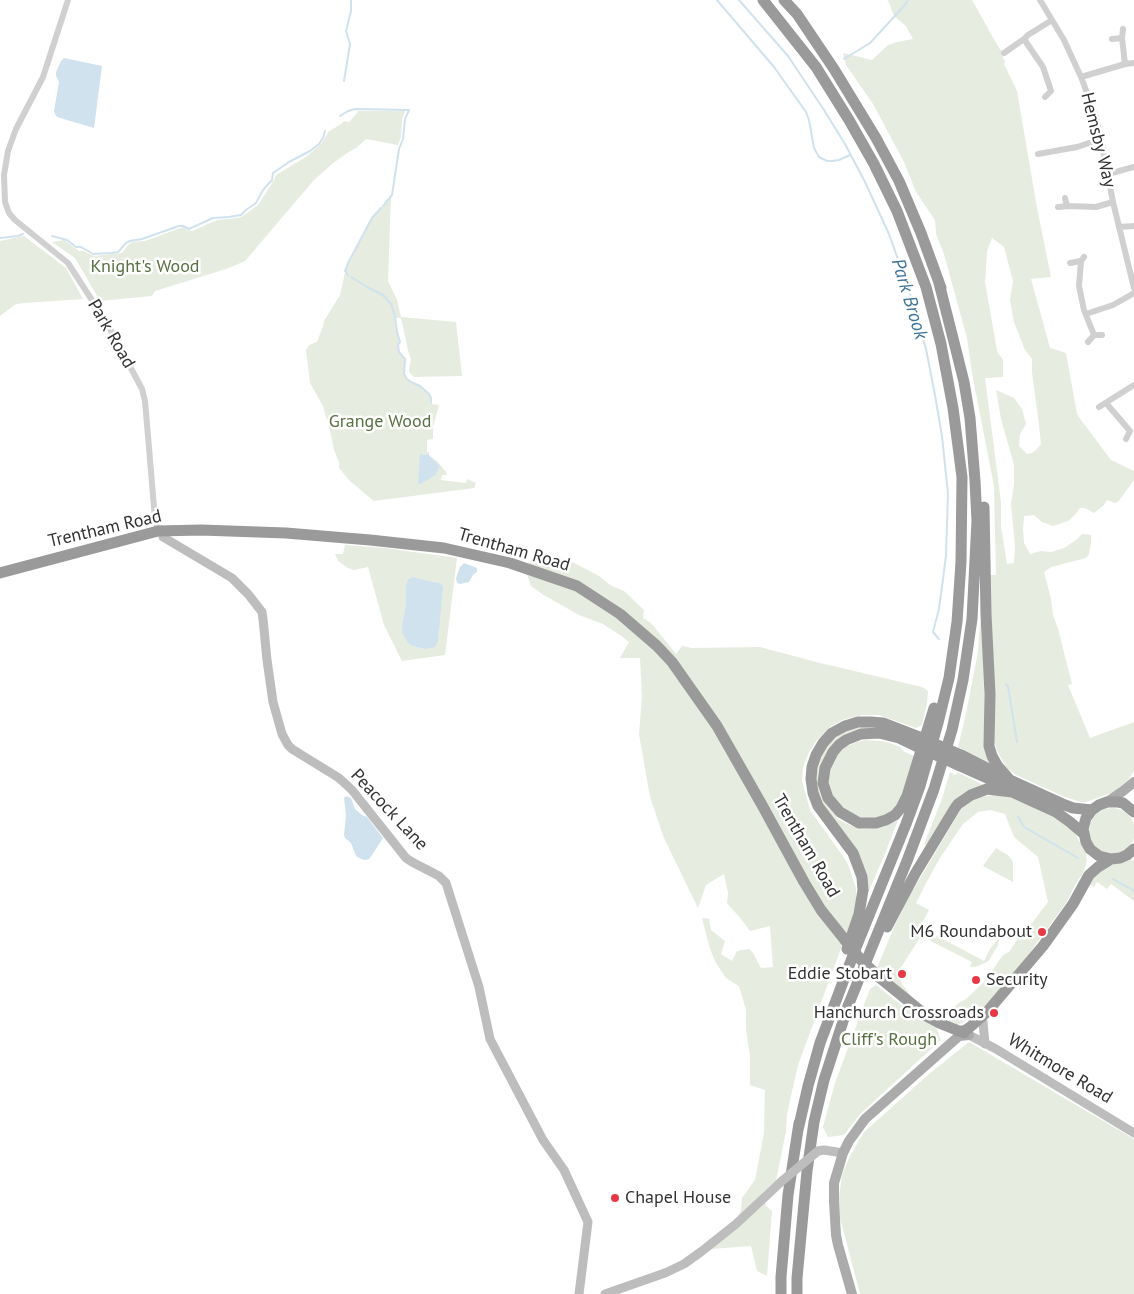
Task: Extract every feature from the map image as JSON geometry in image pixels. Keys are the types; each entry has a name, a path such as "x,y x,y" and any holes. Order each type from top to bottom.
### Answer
{"highway":[{"path":"763,0 816,67 850,120 897,211 926,287 941,344 953,408 962,477 962,534 957,622 949,678 938,723 920,786 820,1043 798,1130"},
{"path":"784,0 797,14 834,69 876,138 899,181 922,233 964,357 980,446 982,474 990,694 989,746 992,756 1011,786 1056,812 1084,834"},
{"path":"797,1294 807,1171 814,1122 824,1080 848,1006 934,789 952,730 963,680 972,619 977,521 976,481 970,418 964,382 939,283"},
{"path":"917,741 878,733 861,734 846,740 833,752 825,768 823,783 828,798 840,812 849,818 859,823 876,824 895,815 905,801 909,790 938,693 949,630 953,593 956,517 953,408"},
{"name":"Trentham Road","path":"0,573 160,530 201,530 370,540 444,548 510,563 576,586 620,614 658,646 672,662 717,726 821,910 861,960 928,1017 963,1033"},
{"path":"781,1294 788,1195 802,1093 809,1061 859,914 863,890 862,878 853,853 818,806 813,793 812,767 823,743 832,733 845,726 858,722 883,723 959,760 987,778 1073,808 1092,810"},
{"path":"824,1080 900,902 955,808 963,800 979,792 1011,786"},
{"path":"1132,853 1120,858 1111,859 1099,856 1090,849 1086,842 1084,823 1092,810 1107,802 1123,803 1134,812"},
{"path":"1089,875 1090,849"},
{"path":"963,1033 983,1010 993,1004 1032,962 1073,904 1089,875 1111,859"},
{"path":"963,1033 983,1022 990,1015 993,1004"}],"main road":[{"path":"1107,802 1134,782"},
{"path":"852,1294 837,1240 834,1202 834,1183 843,1152 848,1141 865,1119 931,1062 936,1050 963,1033"}],"street":[{"name":"Park Road","path":"68,0 43,77 16,129 8,151 4,175 5,202 9,213 15,220 68,263 108,325 142,389 155,519 160,530"},
{"name":"Hemsby Way","path":"1040,0 1064,40 1095,114 1113,202 1134,288"},
{"path":"1004,53 1052,20"},
{"path":"1123,29 1122,38 1125,64"},
{"path":"1112,39 1122,38"},
{"path":"1024,39 1043,67 1051,90 1045,97"},
{"path":"1081,77 1134,63"},
{"path":"1038,154 1077,147 1101,139"},
{"path":"1108,174 1134,167"},
{"path":"1065,198 1066,206"},
{"path":"1058,207 1096,207 1113,202"},
{"path":"1119,227 1134,226"},
{"path":"1070,263 1083,259 1079,286 1086,314 1094,335"},
{"path":"1086,314 1113,305 1134,293"},
{"path":"1088,342 1094,335 1102,335"},
{"path":"1099,408 1134,385"},
{"path":"1106,403 1132,430 1126,439"},
{"name":"Peacock Lane","path":"160,530 163,537 232,578 258,606 264,619 273,702 282,734 292,750 339,778 352,790 406,858 439,876 446,884 479,987 490,1039 543,1140 564,1170 588,1222 579,1294"},
{"path":"983,1022 985,1044"},
{"name":"Whitmore Road","path":"963,1033 985,1044 1134,1133"},
{"path":"605,1294 665,1273 684,1264 736,1224 782,1181 818,1151 843,1152"}],"green space":[{"path":"888,0 972,0 999,48 1004,53 1002,55 1004,64 1017,91 1051,277 1031,279 1050,348 1066,353 1077,414 1081,420 1111,460 1134,471 1134,480 1118,502 1115,503 1107,500 1094,513 1085,508 1080,508 1068,521 1053,526 1042,522 1034,515 1024,516 1024,543 1030,554 1041,551 1051,552 1064,548 1082,534 1091,535 1089,554 1086,558 1051,567 1044,572 1053,615 1072,684 1068,685 1090,738 1134,722 1134,771 1128,780 1114,792 1086,802 1065,797 1016,775 1007,768 997,751 995,743 989,575 996,575 994,486 967,338 944,254 936,234 935,220 916,192 904,162 873,104 846,65 843,53 872,60 888,45 913,39 906,26 894,16","holes":["992,238 1004,247 1013,281 1010,300 1014,322 1025,350 1032,359 1041,444 1032,453 1027,454 1019,446 1020,434 1026,424 1022,409 1014,398 996,390 1001,419 1014,465 1011,504 1015,546 1014,563 1007,564 985,378 1003,377 1003,360 997,351 985,282 987,251"]},
{"name":"Knight's Wood","path":"357,111 405,111 398,145 366,139 314,180 245,261 229,268 155,291 152,296 100,301 75,258 52,242 64,240 79,251 94,256 122,253 132,242 145,241 183,227 192,231 217,220 243,216 258,205 276,175 306,157 321,144 329,131 344,121 349,122"},
{"name":"Grange Wood","path":"391,196 388,281 397,300 401,317 456,322 462,376 414,377 409,370 411,360 401,318 395,318 400,342 398,345 399,352 405,359 404,374 407,379 420,386 429,394 431,404 439,405 433,427 433,439 427,440 427,452 429,452 429,455 420,454 428,479 436,475 440,466 431,457 438,462 446,472 447,475 442,475 441,480 466,483 467,479 476,483 474,488 374,501 350,481 339,468 323,406 310,383 306,350 309,345 317,342 324,321 340,295 346,268 372,218"},
{"name":"Knight's Wood","path":"24,236 66,268 83,299 16,304 0,316 0,241"},
{"path":"345,545 385,548 457,558 445,655 402,661 384,625 368,567 354,570 348,568 338,561 335,554 343,554","holes":["414,577 438,583 438,641 425,649 412,646 402,624"]},
{"path":"544,554 566,559 599,576 610,585 624,591 644,610 643,618 651,623 676,654 682,646 692,648 760,647 922,687 928,691 922,725 916,728 879,715 862,715 845,719 831,726 817,740 809,752 803,767 802,781 810,810 847,862 856,888 856,901 853,916 798,1065 787,1114 786,1131 776,1181 762,1193 766,1206 772,1211 767,1276 757,1271 751,1246 711,1249 732,1228 741,1211 742,1198 755,1180 764,1133 765,1090 750,1085 750,1056 746,1029 746,1010 739,986 726,978 716,963 710,949 702,918 709,919 711,930 725,941 721,954 732,961 737,951 749,949 761,968 773,967 770,926 750,931 727,903 728,893 724,874 706,885 698,908 664,838 650,797 639,734 642,697 640,658 620,658 629,642 603,624 579,615 531,586 527,574 530,563"},
{"path":"980,622 983,649 985,745 993,766 963,753 964,750 958,747 978,652"},
{"path":"869,726 885,732 834,743 823,799 837,818 855,827 865,829 884,827 898,820 867,895 867,887 824,810 815,785 819,756 834,738 847,730"},
{"path":"866,740 890,743 916,757 909,781 895,809 877,820 860,820 835,801 828,781 832,760 845,747"},
{"path":"950,772 956,775 957,772 984,785 975,788 929,846 924,844 942,799"},
{"path":"996,795 1009,797 1062,820 1073,830 1086,853 1087,861 1083,874 1066,903 1026,958 993,998 977,1014 958,1025 949,1021 951,1012 957,1004 966,999 984,982 1003,955 1009,952 1023,931 1032,923 1048,902 1038,857 1014,837 1005,814 990,810 978,812 963,824 940,858 916,903 929,910 920,927 930,932 929,935 935,938 937,936 984,961 999,937 997,947 989,960 978,966 970,967 972,962 921,936 898,972 902,984 912,997 900,991 877,968 910,895 960,811 967,803 978,797"},
{"path":"1112,808 1125,812 1131,818 1135,831 1131,844 1125,850 1112,854 1099,850 1093,844 1089,831 1093,818 1099,812"},
{"path":"996,848 1009,856 1013,862 1013,882 983,866"},
{"path":"1134,860 1134,901 1111,884 1107,889 1097,882 1094,887 1089,884 1095,874 1115,863"},
{"name":"Cliff's Rough","path":"876,985 937,1029 941,1040 860,1114 844,1135 828,1137 823,1127 835,1083 870,989"},
{"path":"969,1042 1134,1139 1134,1294 860,1294 839,1214 842,1175 849,1158 864,1132 929,1074"}],"water":[{"path":"64,58 102,66 94,128 57,117 55,114 59,82 56,72"},
{"path":"420,454 429,455 440,466 436,475 420,484 418,483"},
{"path":"464,563 477,568 477,572 469,582 460,584 457,583 456,578 460,567"},
{"path":"414,577 441,584 443,587 438,641 435,647 425,649 412,646 408,643 402,632 406,586 408,580"},
{"path":"346,796 351,798 355,809 367,817 383,838 369,859 365,860 356,856 351,843 345,838 346,815 344,798"}],"waterway":[{"path":"344,81 350,44 346,31 351,11 351,0"},
{"path":"717,0 774,67 806,112 814,148 819,157 832,161 850,155"},
{"name":"Park Brook","path":"739,0 788,56 845,144 889,234 913,302 926,349 935,395 942,436 948,494 946,556 939,609 933,632 939,639"},
{"path":"844,59 870,43 908,0"},
{"path":"340,116 355,109 409,110 405,119 392,195 383,206"},
{"path":"52,236 67,240 76,247 81,247 93,254 112,253 118,252 130,241 142,239 179,226 189,229 213,218 241,215 256,203 263,190 272,180 273,173 319,144 325,131"},
{"path":"348,275 345,271 348,263 372,218 381,208"},
{"path":"0,238 23,234"},
{"path":"351,277 383,295 391,304 400,342 398,345 399,352 405,359 404,374 407,379 420,386 429,394 431,403"},
{"name":"Park Brook","path":"1006,684 1008,686 1017,742"},
{"name":"Park Brook","path":"1018,817 1024,827 1078,858"},
{"name":"Park Brook","path":"1113,879 1134,891"}],"place":[{"name":"M6 Roundabout","path":"1042,932"},
{"name":"Eddie Stobart","path":"902,974"},
{"name":"Security","path":"976,980"},
{"name":"Hanchurch Crossroads","path":"994,1013"},
{"name":"Chapel House","path":"615,1198"}]}
